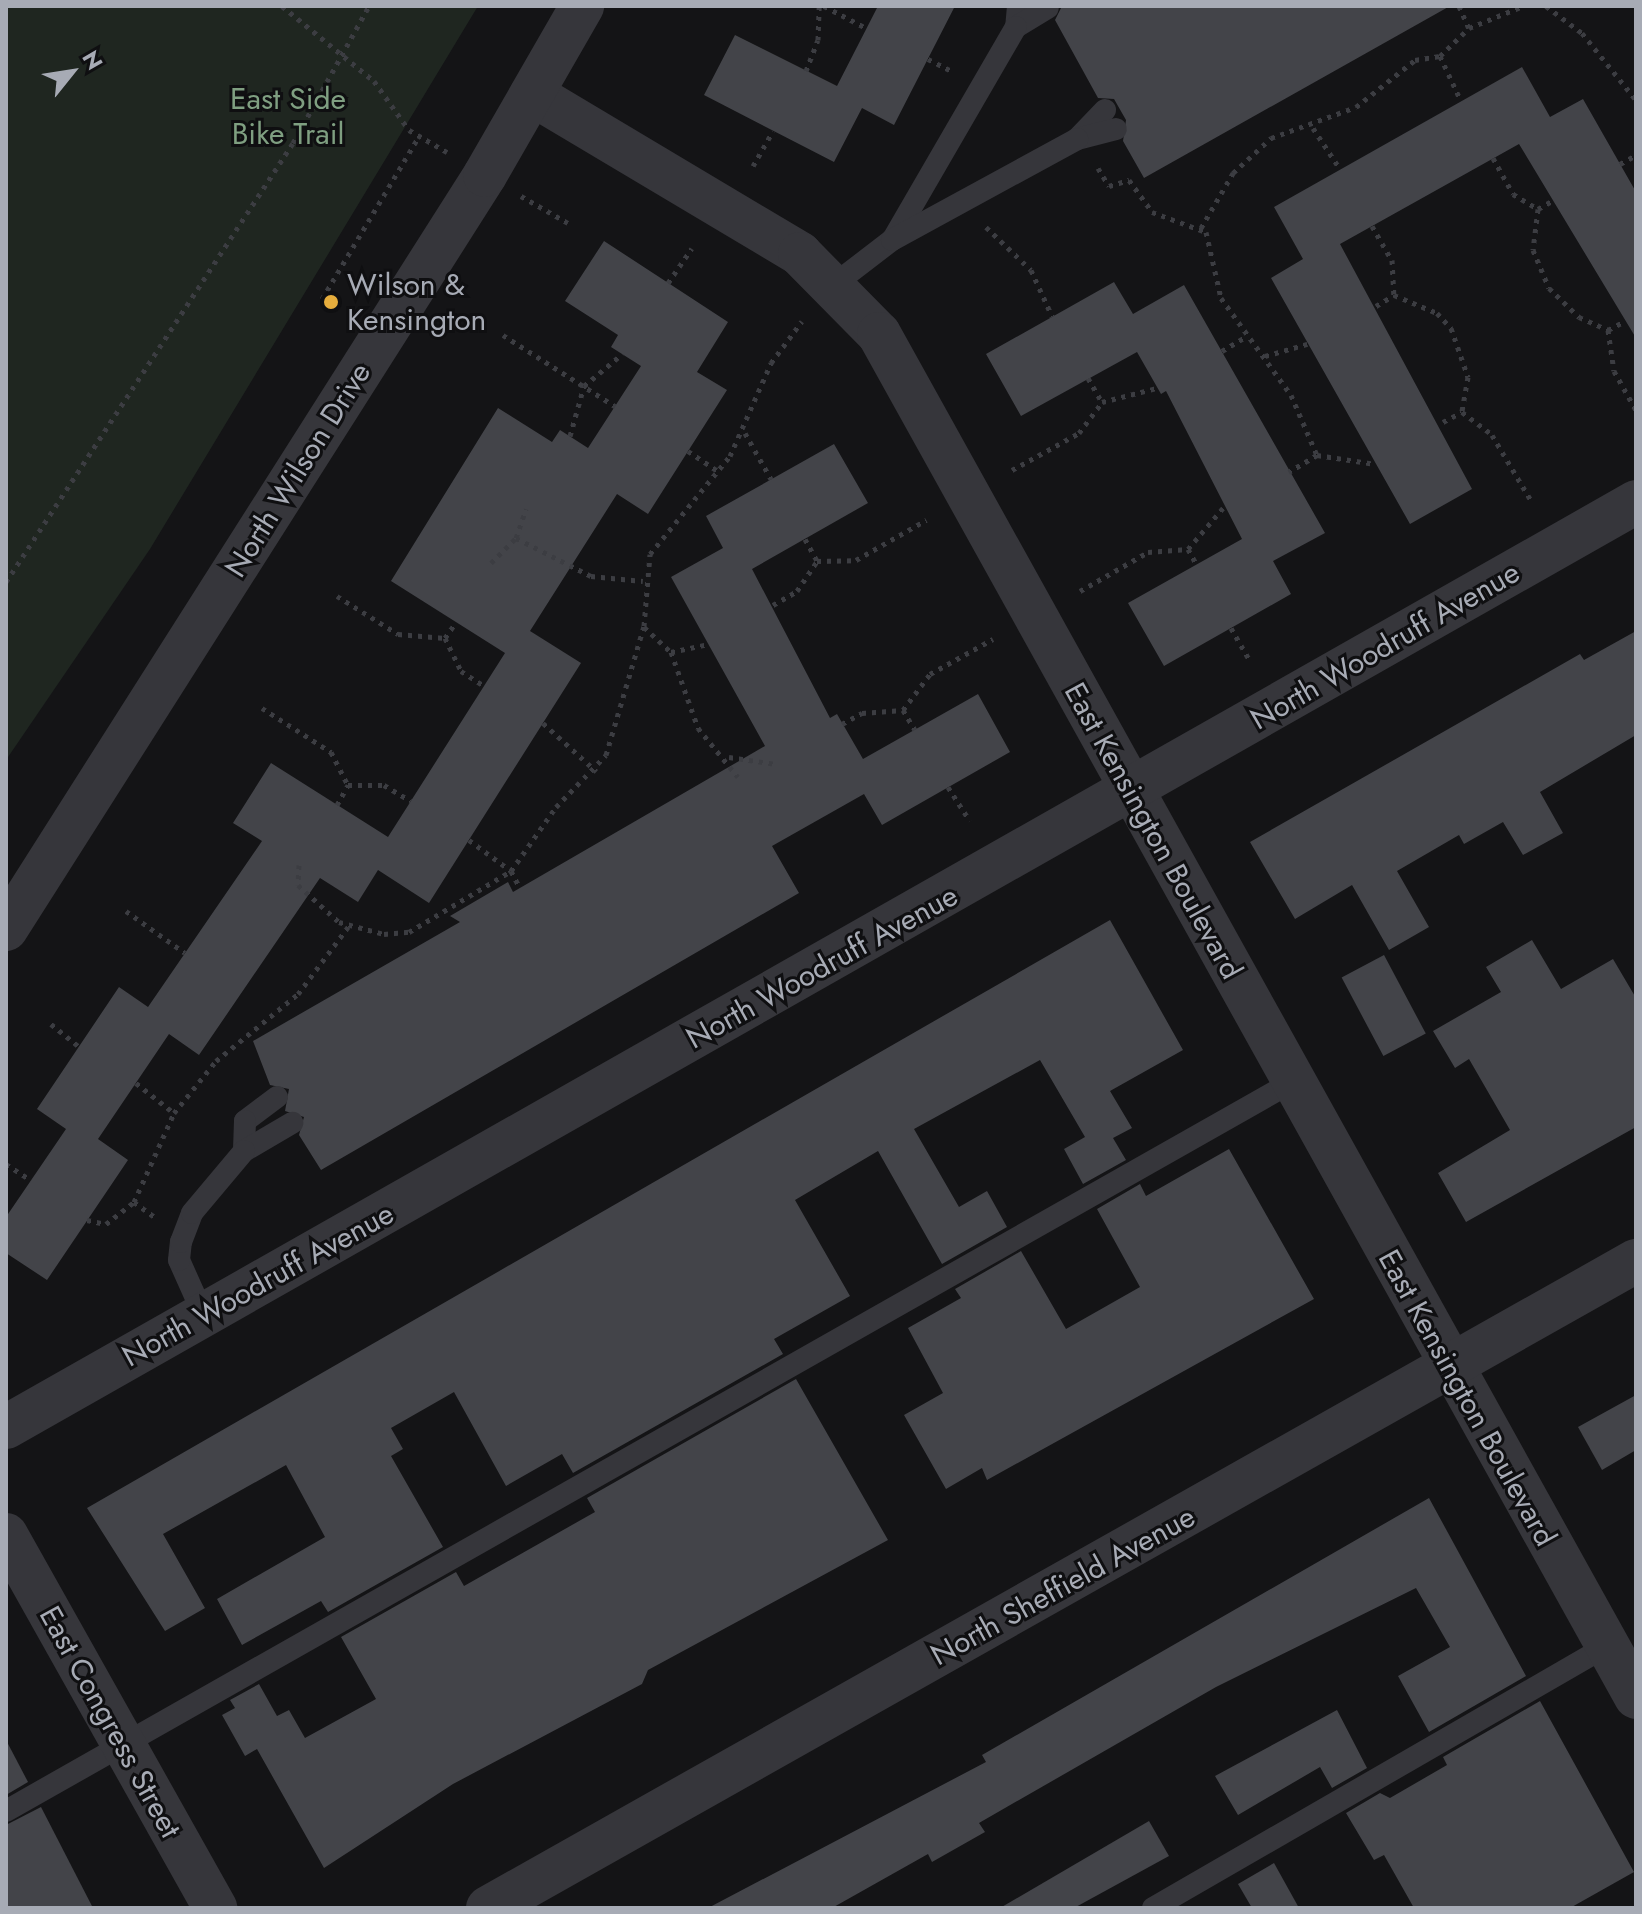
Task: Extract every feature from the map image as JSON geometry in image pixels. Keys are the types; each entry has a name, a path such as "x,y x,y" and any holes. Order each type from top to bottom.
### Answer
{"street":[{"name":"North Wilson Drive","path":"6,929 532,94 582,6"},
{"name":"East Kensington Boulevard","path":"532,94 836,283 879,334 1290,1083 1636,1697"},
{"name":"North Woodruff Avenue","path":"6,1427 1133,792 1636,502"},
{"name":"North Sheffield Avenue","path":"488,1908 1636,1261"},
{"name":"East Congress Street","path":"10,1557 123,1745 215,1908"}],"lane":[{"path":"892,240 1017,16 1048,8"},
{"path":"836,283 892,240 1110,119"},
{"path":"6,1811 1290,1083"},
{"path":"244,1151 245,1121 277,1097"},
{"path":"204,1316 179,1260 181,1242 192,1213 244,1151 292,1123"},
{"path":"1153,1908 1607,1646"}],"path":[{"path":"282,6 342,55 419,136 442,149"},
{"path":"6,582 284,156 369,6"},
{"path":"806,71 818,40 822,6 866,28"},
{"path":"1459,6 1469,28"},
{"path":"1201,228 1233,173 1261,148 1284,133 1313,128 1375,97 1415,60 1440,56 1469,28 1523,6"},
{"path":"1546,6 1563,9 1633,87 1636,100"},
{"path":"1440,56 1461,101"},
{"path":"928,59 960,75"},
{"path":"1313,128 1340,169"},
{"path":"753,166 773,131"},
{"path":"322,299 419,136"},
{"path":"1620,164 1636,155"},
{"path":"1493,158 1513,194 1538,209"},
{"path":"1099,172 1109,186 1129,180 1152,212 1201,228 1211,240 1221,298 1244,338 1265,356 1317,455"},
{"path":"1538,209 1552,201"},
{"path":"534,203 568,223"},
{"path":"1538,209 1533,250 1549,288 1579,317 1608,330"},
{"path":"980,220 1025,263 1052,316"},
{"path":"1372,226 1392,260 1394,295"},
{"path":"668,283 692,248"},
{"path":"1376,306 1394,295"},
{"path":"1394,295 1437,313 1451,328 1468,377 1462,412"},
{"path":"299,865 298,885 348,927 409,932 511,871 556,807 596,771 644,626 643,581 657,545 719,472 745,433 771,363 802,321"},
{"path":"1608,330 1621,323"},
{"path":"1608,330 1614,371 1636,410"},
{"path":"503,335 615,406"},
{"path":"1222,351 1244,338"},
{"path":"1265,356 1307,344"},
{"path":"570,436 584,386 622,354"},
{"path":"1088,378 1102,402"},
{"path":"1012,470 1079,433 1102,402 1157,388"},
{"path":"1443,422 1462,412"},
{"path":"1462,412 1492,435 1532,502"},
{"path":"745,433 771,479"},
{"path":"688,451 719,472"},
{"path":"1289,472 1317,455 1375,464"},
{"path":"1080,591 1148,552 1188,549 1223,508"},
{"path":"491,563 516,538 526,509"},
{"path":"817,561 856,560 926,520"},
{"path":"516,538 582,573 643,581"},
{"path":"805,539 817,561"},
{"path":"1188,549 1197,565"},
{"path":"773,605 797,591 817,561"},
{"path":"337,596 398,634 445,638"},
{"path":"445,638 456,622"},
{"path":"644,626 671,652 698,728 728,757 738,777"},
{"path":"1231,628 1251,662"},
{"path":"445,638 461,671 484,686"},
{"path":"842,724 862,713 903,710 930,674 993,639"},
{"path":"671,652 708,644"},
{"path":"262,708 331,752 348,785"},
{"path":"903,710 915,730"},
{"path":"543,723 596,771"},
{"path":"728,757 776,764"},
{"path":"348,785 384,785 411,801"},
{"path":"337,805 348,785"},
{"path":"948,787 970,821"},
{"path":"469,840 511,871 520,888"},
{"path":"126,911 185,953"},
{"path":"87,1220 106,1224 134,1202 174,1113 216,1061 298,994 348,927"},
{"path":"51,1024 79,1047"},
{"path":"136,1083 174,1113"},
{"path":"6,1164 31,1180"}],"green space":[{"name":"East Side Bike Trail","path":"6,6 478,6 150,549 6,760"}],"building":[{"path":"878,6 955,6 894,125 862,108 834,162 704,95 735,35 837,86"},
{"path":"1062,6 1450,6 1144,178 1123,141 1126,120 1114,99 1098,98 1055,20"},
{"path":"1522,67 1550,117 1583,99 1636,192 1636,338 1519,144 1340,244 1472,489 1410,524 1271,278 1303,259 1274,207"},
{"path":"604,241 728,322 697,372 727,390 648,514 617,494 530,631 581,663 429,903 378,870 358,902 320,878 199,1055 169,1034 98,1139 128,1160 47,1280 6,1253 6,1217 66,1129 37,1109 119,987 148,1007 262,841 233,823 271,763 388,837 505,653 391,581 498,408 552,442 560,430 588,448 641,366 611,347 618,335 565,301"},
{"path":"1114,282 1133,314 1184,285 1325,533 1273,561 1291,594 1164,666 1128,603 1242,539 1166,391 1161,394 1137,352 1021,416 986,354"},
{"path":"834,444 868,503 752,569 830,718 837,714 863,759 978,694 1010,752 882,825 864,794 772,846 799,893 321,1170 299,1135 304,1117 285,1111 289,1089 270,1085 253,1041 460,922 450,916 508,882 513,892 765,746 671,577 723,548 706,516"},
{"path":"1636,631 1636,735 1540,792 1563,833 1523,855 1503,822 1464,844 1459,835 1397,871 1429,927 1389,950 1352,885 1295,919 1250,842 1580,654 1584,660"},
{"path":"1110,920 1183,1050 1110,1091 1132,1128 1113,1138 1126,1160 1083,1184 1064,1149 1085,1137 1040,1060 914,1129 959,1207 987,1191 1007,1227 942,1264 878,1151 795,1200 850,1296 774,1339 783,1354 573,1473 562,1454 506,1486 454,1392 391,1428 403,1449 391,1456 443,1547 328,1612 321,1601 242,1645 217,1599 325,1537 286,1465 163,1534 205,1608 165,1631 87,1508"},
{"path":"1532,940 1561,989 1613,959 1636,998 1636,1127 1466,1222 1438,1173 1510,1130 1469,1059 1455,1068 1433,1031 1501,992 1486,967"},
{"path":"1384,955 1426,1034 1383,1056 1342,978"},
{"path":"1229,1149 1314,1299 987,1480 982,1468 946,1489 904,1415 943,1393 908,1328 961,1298 955,1289 1021,1251 1066,1329 1140,1287 1097,1209 1140,1184 1146,1196"},
{"path":"796,1379 888,1540 648,1670 642,1684 453,1784 324,1868 257,1749 245,1756 222,1715 235,1708 230,1700 259,1684 277,1716 289,1710 305,1738 376,1699 341,1637 456,1572 464,1586 595,1512 587,1498"},
{"path":"1636,1395 1636,1450 1602,1470 1578,1427"},
{"path":"1429,1498 1526,1676 1429,1732 1398,1676 1450,1647 1416,1588 1216,1687 979,1823 985,1832 932,1862 928,1854 832,1908 708,1908 986,1762 982,1755"},
{"path":"1540,1701 1634,1872 1570,1908 1414,1908 1384,1855 1374,1860 1346,1813 1380,1793 1390,1798 1447,1765 1443,1757"},
{"path":"1337,1710 1367,1768 1332,1788 1320,1767 1238,1815 1215,1776"},
{"path":"6,1740 28,1782 6,1795"},
{"path":"41,1807 93,1908 6,1908 6,1825"},
{"path":"1149,1821 1169,1856 1074,1908 1000,1908"},
{"path":"1274,1863 1299,1908 1252,1908 1238,1884"}],"place":[{"name":"Wilson & Kensington","path":"331,302"}]}
